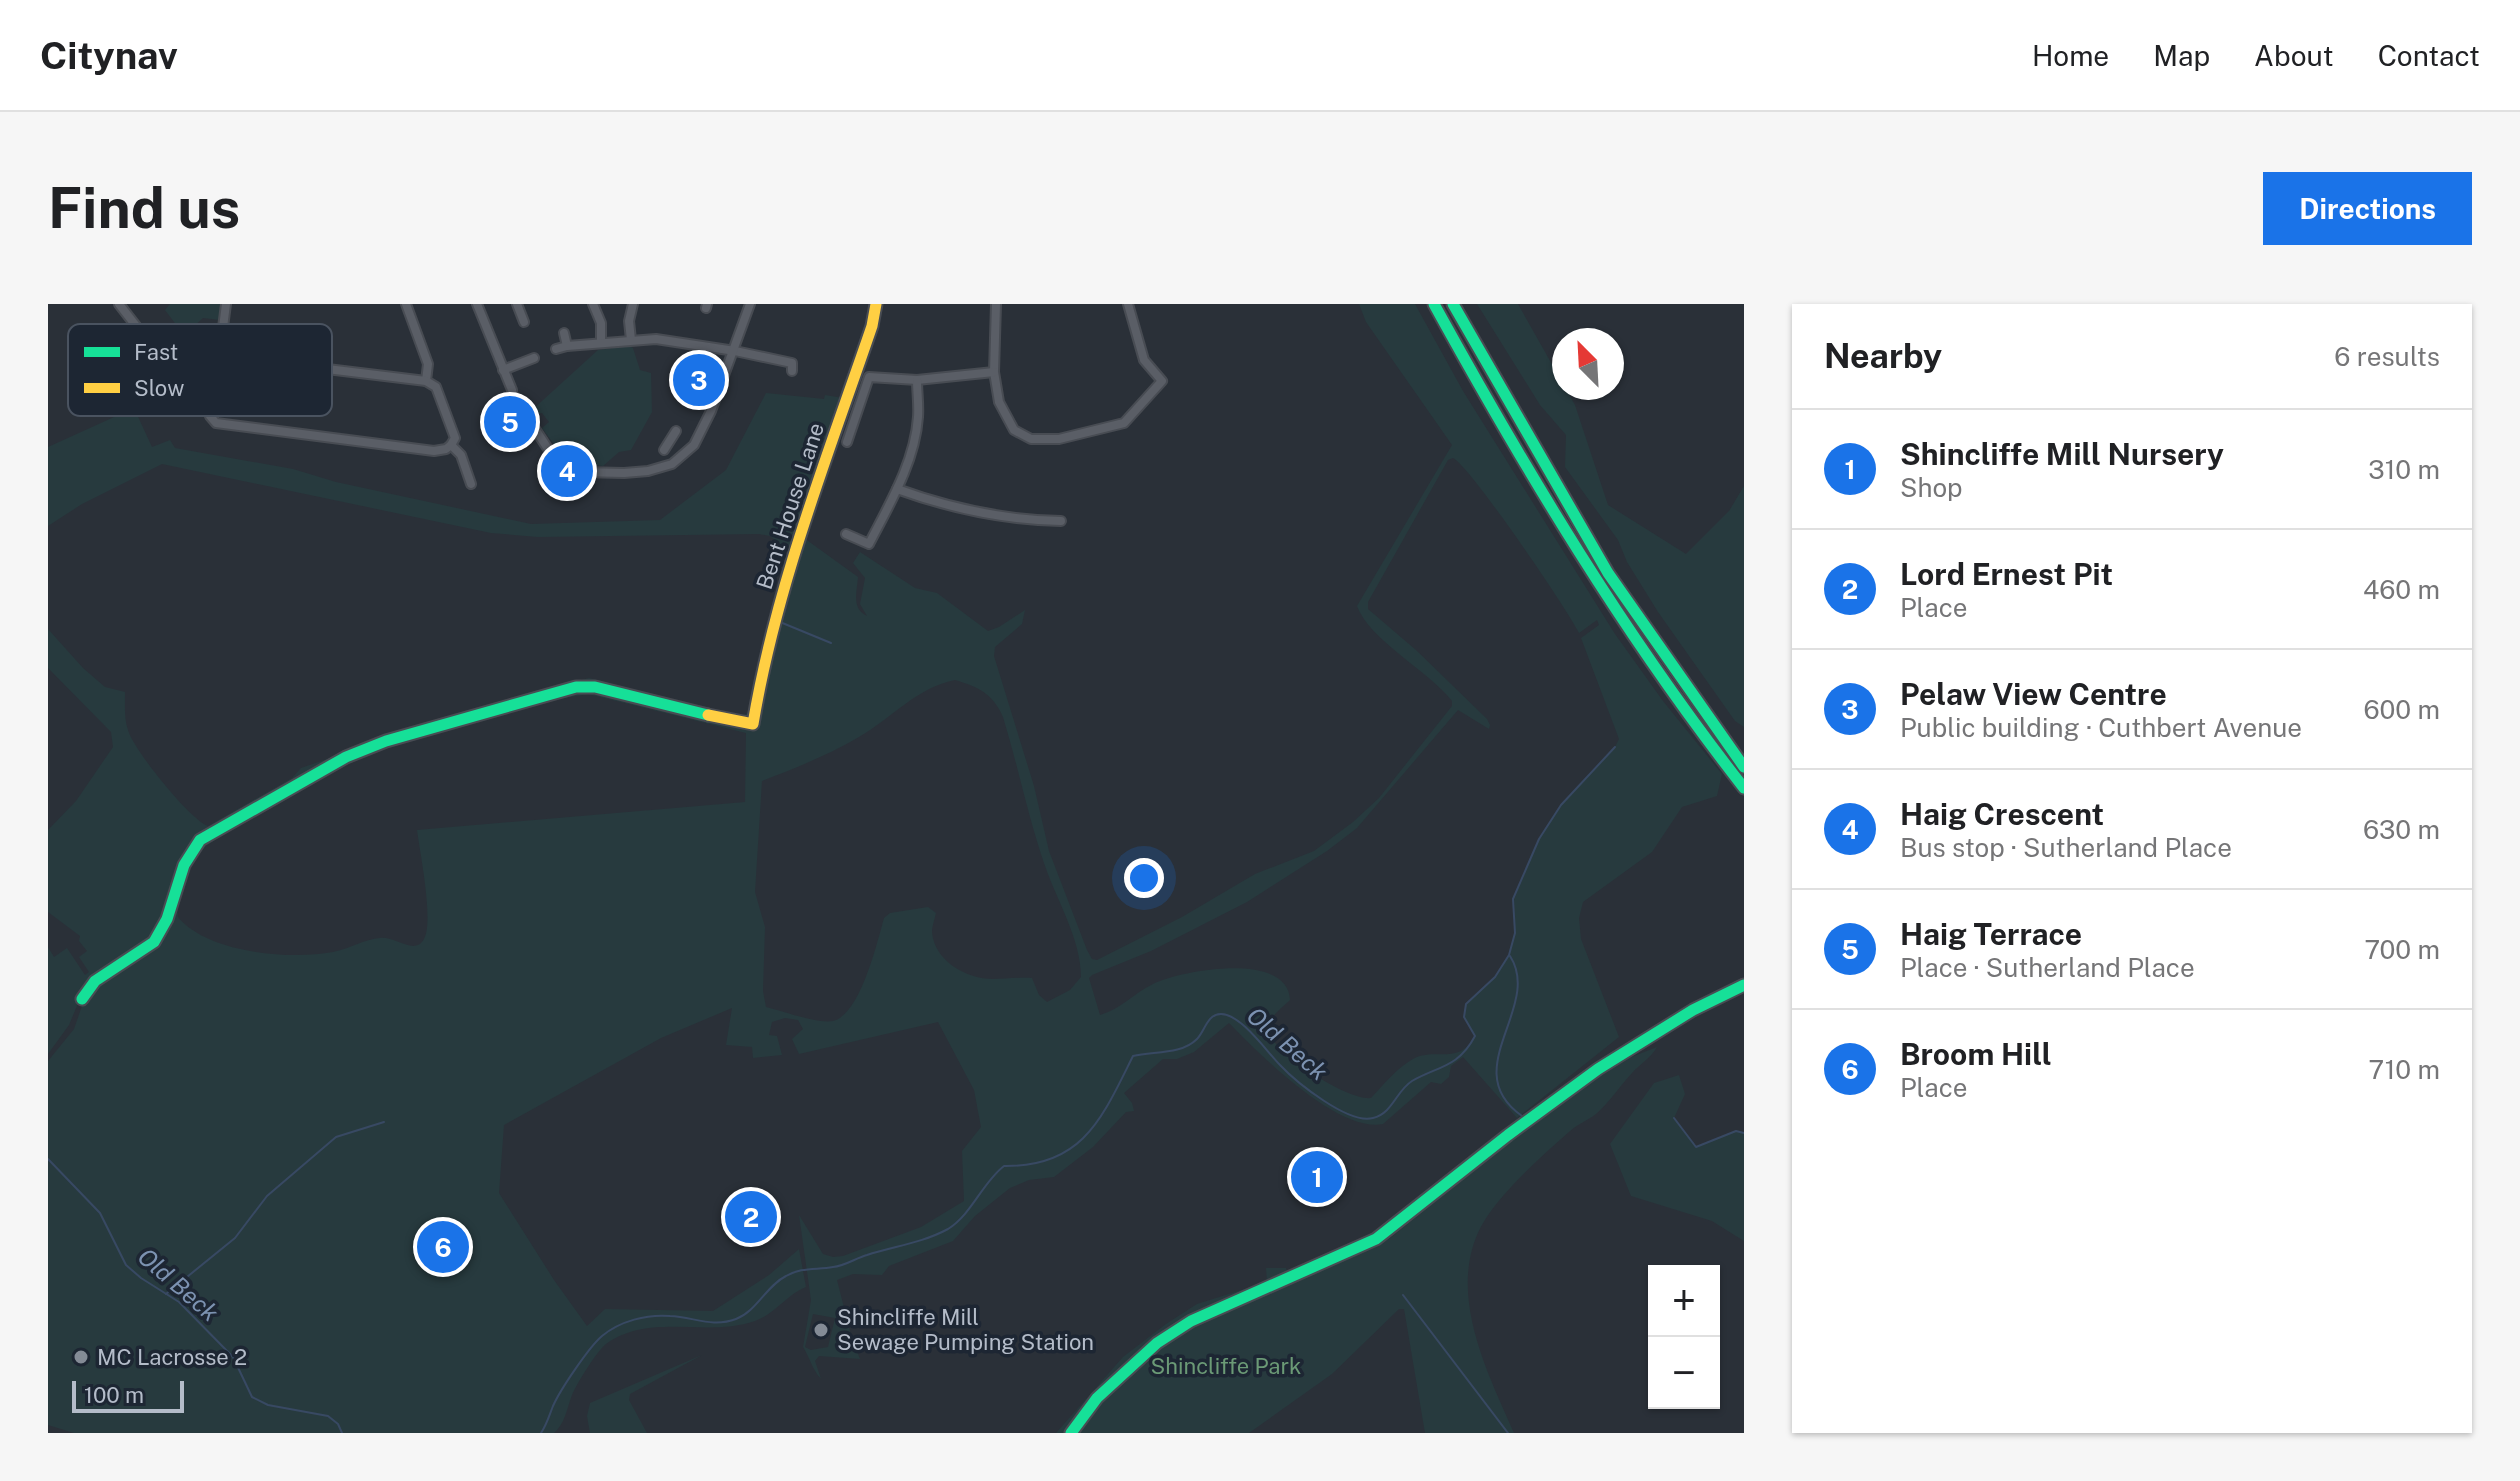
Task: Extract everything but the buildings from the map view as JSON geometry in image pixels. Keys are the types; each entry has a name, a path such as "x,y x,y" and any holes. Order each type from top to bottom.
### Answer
{"main road":[{"name":"Bent House Lane","path":"82,999 85,990 141,952 159,935 184,863 200,840 346,757 386,741 587,686 753,724 769,636 785,581 868,338 876,304"},
{"path":"1434,304 1504,433 1599,585 1682,706 1744,788"},
{"path":"1453,304 1608,573 1744,767"},
{"path":"1071,1433 1097,1398 1157,1343 1191,1321 1376,1239 1591,1072 1675,1019 1744,985"}],"street":[{"path":"119,304 135,324"},
{"path":"224,324 226,304"},
{"path":"406,304 428,364 426,381"},
{"path":"477,304 512,392 552,455 580,472 648,471 682,457 694,445 711,411 750,304"},
{"path":"517,304 524,322"},
{"path":"593,304 601,323 601,342"},
{"path":"631,340 629,321 633,304"},
{"path":"996,304 994,372 999,402 1014,430 1031,439 1059,439 1124,423 1162,381 1144,360 1128,304"},
{"path":"564,333 567,346"},
{"path":"556,349 601,342 668,340 794,364"},
{"path":"503,370 534,358"},
{"path":"210,416 216,423 434,451 451,445 455,438 436,387 426,381 332,370"},
{"path":"847,442 869,377 917,380 994,372"},
{"path":"846,534 869,544 897,489 915,439 917,380"},
{"path":"664,450 676,431"},
{"path":"670,441 682,457"},
{"path":"451,445 461,455 471,484"},
{"path":"897,489 932,502 980,510 1002,518 1061,521"}],"green space":[{"path":"170,304 221,304 220,320 203,318 196,324 176,324 165,310"},
{"path":"1359,304 1415,304 1463,391 1615,634 1663,701 1722,774 1717,796 1682,807 1652,852 1583,902 1579,918 1581,939 1619,1037 1517,1118 1463,1057 1451,1066 1449,1077 1441,1084 1431,1082 1383,1124 1365,1124 1322,1104 1300,1088 1229,1023 1194,1052 1177,1059 1163,1059 1124,1093 1134,1111 1126,1112 1093,1147 1054,1177 1029,1180 1010,1188 975,1216 953,1241 889,1266 882,1275 853,1274 837,1280 860,1359 819,1356 815,1361 821,1379 803,1347 811,1300 799,1215 823,1254 833,1257 921,1227 964,1201 962,1151 981,1127 974,1090 938,1022 799,1054 792,1039 803,1029 798,1020 785,1018 772,1022 769,1035 777,1036 782,1055 753,1058 752,1047 726,1045 732,1008 661,1038 504,1125 499,1193 587,1326 605,1309 713,1311 769,1275 799,1249 806,1287 762,1318 736,1326 641,1329 606,1344 578,1383 563,1420 554,1433 74,1433 48,1425 48,1061 74,1029 84,1000 79,1001 69,1025 48,1054 48,947 54,957 67,948 85,975 89,972 79,957 87,951 79,941 80,936 48,912 48,830 76,801 113,747 111,732 48,668 48,629 105,687 125,692 127,726 140,752 176,798 208,826 292,778 301,768 445,718 589,678 739,717 750,712 759,722 764,676 804,538 858,577 857,604 867,616 860,604 865,578 853,563 860,552 915,588 937,593 988,631 1025,610 1022,624 995,647 994,656 1034,786 1049,851 1087,950 1092,959 1097,960 1182,917 1255,874 1314,851 1379,798 1452,706 1452,701 1442,690 1374,631 1357,606 1452,445 1366,322","holes":["1453,458 1478,485 1579,633 1597,620 1599,625 1581,638 1619,739 1561,805 1539,839 1514,899 1515,933 1509,955 1495,977 1466,1004 1464,1017 1475,1036 1462,1051 1413,1059 1371,1098 1346,1092 1313,1074 1273,1040 1268,1030 1270,1021 1290,1000 1285,985 1272,975 1232,968 1186,974 1153,984 1100,1015 1089,978 1092,975 1151,951 1247,902 1327,851 1357,828 1458,710 1489,729 1487,719 1416,650 1368,609 1368,602 1448,460","955,680 978,689 995,702 1003,717 1039,848 1077,949 1081,977 1070,990 1047,1002 1039,995 1032,978 993,979 963,972 939,952 932,932 936,913 928,907 890,913 884,918 866,977 843,1016 833,1021 818,1021 766,1007 763,991 765,927 755,892 762,781 847,744 916,697","588,694 746,733 745,802 417,830 428,918 424,939 415,946 380,938 333,952 273,954 208,939 178,917 177,902 192,862 206,846 263,808 324,775 384,748 554,700","813,1314 835,1318 828,1347 811,1350 805,1347"]},
{"path":"1477,304 1518,304 1552,364 1552,400 1572,400 1575,405 1608,505 1686,554 1729,511 1744,486 1744,727 1735,721 1658,612 1627,562 1618,540 1565,467 1566,435 1540,405"},
{"path":"633,348 640,370 651,373 652,412 631,450 619,452 603,466 580,463 566,457 542,428 549,422 542,413 533,415 531,411 598,350"},
{"path":"766,393 843,398 790,551 770,536 759,534 538,537 491,533 162,464 82,504 48,526 48,447 116,416 138,416 152,447 170,440 175,448 293,469 336,482 531,524 660,520 726,470"},
{"name":"Shincliffe Park","path":"1657,1047 1601,1110 1570,1131 1518,1179 1494,1207 1477,1235 1470,1259 1470,1310 1484,1361 1514,1433 1425,1433 1404,1309 1399,1309 1332,1374 1249,1433 1056,1433 1123,1357 1197,1304 1267,1282 1266,1268 1286,1268 1288,1277 1389,1239 1535,1121 1611,1065"},
{"path":"1679,1075 1685,1094 1674,1118 1696,1147 1736,1131 1744,1133 1744,1241 1712,1221 1631,1196 1610,1144 1654,1083"},
{"path":"702,1355 630,1394 629,1400 647,1433 590,1433 587,1416 590,1403"}],"waterway":[{"path":"780,622 831,643"},
{"name":"Old Beck","path":"541,1433 568,1380 590,1349 609,1331 652,1316 711,1322 736,1319 750,1310 779,1280 792,1273 842,1265 948,1229 964,1215 1004,1166 1053,1158 1086,1135 1111,1099 1133,1056 1183,1048 1197,1039 1216,1015 1237,1020 1288,1072 1337,1109 1363,1118 1373,1118 1385,1112 1412,1081 1447,1065 1462,1054 1475,1036 1464,1017 1466,1004 1495,977 1509,955 1515,933 1513,899 1539,839 1561,805 1615,747"},
{"path":"1510,956 1517,976 1517,996 1498,1059 1497,1079 1504,1098 1522,1116"},
{"path":"1674,1118 1696,1147 1736,1131 1744,1133"},
{"path":"166,1294 235,1238 267,1196 336,1137 384,1122"},
{"name":"Old Beck","path":"48,1159 100,1213 126,1265 179,1302 233,1357 252,1397 268,1405 328,1416 338,1424 342,1433"},
{"path":"1403,1295 1508,1433"}],"traffic: fast":[{"path":"1434,304 1505,430 1618,613 1744,788"},
{"path":"1453,304 1608,573 1744,767"},
{"path":"82,999 95,981 154,942 167,919 184,865 200,840 346,757 386,741 576,687 595,687 708,715"},
{"path":"1071,1433 1097,1398 1157,1343 1191,1321 1376,1239 1598,1069 1693,1010 1744,985"}],"traffic: slow":[{"path":"708,715 753,724 789,572 872,326 876,304"}],"place":[{"name":"Pelaw View Centre","path":"699,380"},
{"name":"Haig Terrace","path":"510,422"},
{"name":"Haig Crescent","path":"567,471"},
{"name":"Shincliffe Mill Nursery","path":"1317,1177"},
{"name":"Lord Ernest Pit","path":"751,1217"},
{"name":"Broom Hill","path":"443,1247"},
{"name":"Shincliffe Mill Sewage Pumping Station","path":"821,1330"},
{"name":"MC Lacrosse 2","path":"81,1357"}]}
